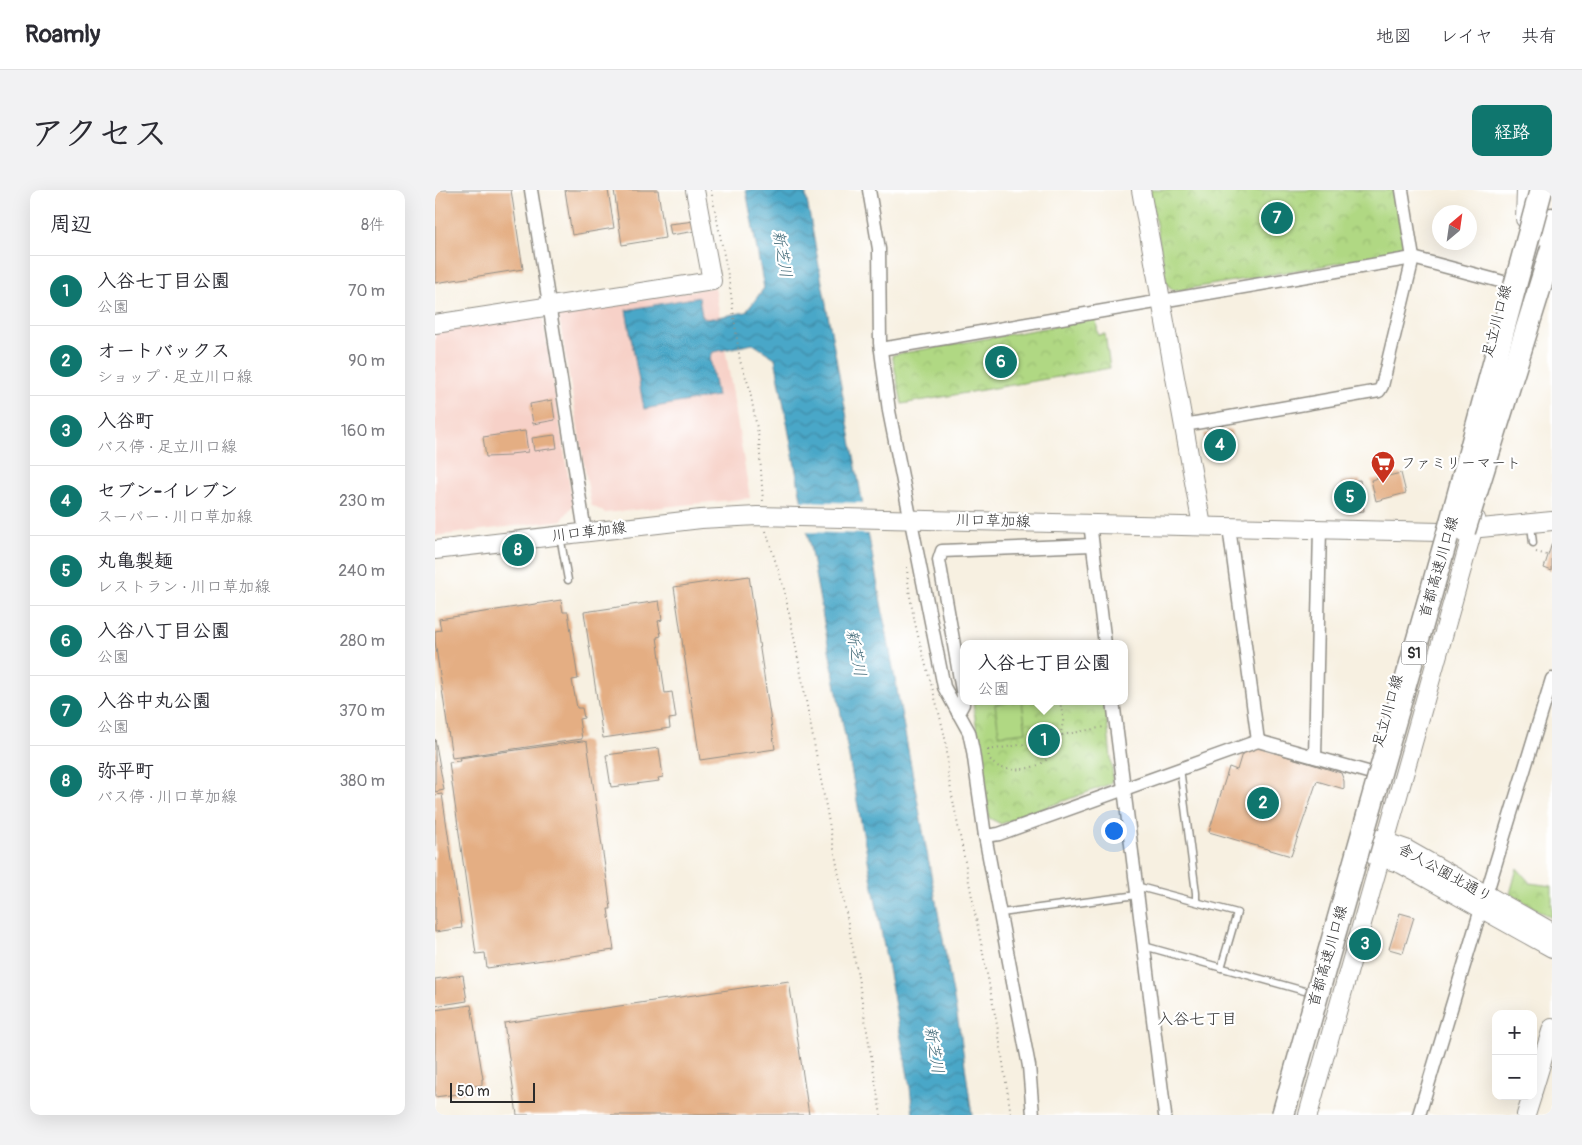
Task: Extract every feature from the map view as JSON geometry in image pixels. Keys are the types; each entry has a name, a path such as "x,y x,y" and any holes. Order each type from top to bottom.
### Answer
{"highway":[{"name":"首都高速川口線","path":"1283,1115 1448,536 1541,190"},
{"path":"1518,380 1530,274 1549,190"},
{"path":"1483,373 1530,274 1552,219"},
{"name":"首都高速川口線","path":"1297,1115 1467,523 1552,248"}],"main road":[{"path":"435,324 712,281 695,190"},
{"path":"1141,190 1202,526"},
{"path":"1525,219 1526,190"},
{"name":"足立川口線","path":"1530,274 1525,219 1533,190"},
{"name":"足立川口線","path":"1272,1115 1440,532 1483,373"},
{"path":"1308,1115 1473,528 1518,380"},
{"name":"川口草加線","path":"435,550 701,519 769,517 1440,532 1552,521"},
{"name":"舎人公園北通り","path":"1351,840 1363,852 1383,849 1401,864 1552,932"},
{"name":"舎人公園北通り","path":"1483,902 1552,948"},
{"path":"1537,1078 1552,1028"},
{"path":"1526,1115 1531,1100"}],"street":[{"path":"531,190 585,532"},
{"path":"869,190 879,249 881,349 903,520 945,687 969,732 985,836 1029,1066 1033,1115"},
{"path":"1184,425 1379,391 1382,386 1413,258 1402,190"},
{"path":"881,349 1413,258 1530,274"},
{"path":"1090,523 1105,640"},
{"path":"1229,527 1258,741"},
{"path":"1315,757 1320,528"},
{"path":"960,670 939,560 943,551 1093,545"},
{"path":"1419,1115 1483,902 1548,705 1552,679"},
{"path":"958,713 962,705"},
{"path":"1114,705 1165,1115"},
{"path":"985,836 999,834 1180,767 1258,741 1371,773"}],"lane":[{"path":"1531,523 1533,543"},
{"path":"560,535 568,580"},
{"path":"1180,767 1196,893 1195,901"},
{"path":"1001,913 1137,891 1195,901 1237,912 1221,968"},
{"path":"1144,946 1308,992"}],"path":[{"path":"711,190 729,280 740,361 749,386 759,439 769,517 794,637 857,970 881,1115"},
{"path":"1531,550 1547,555"},
{"path":"907,564 912,602 930,685 945,741 949,780 998,1030 1011,1115"},
{"path":"1062,705 1060,709 1063,718 1062,735"},
{"path":"1058,739 987,750 987,754 996,765 1003,768 1016,769 1037,766 1049,756 1062,735 1116,724"}],"shaded area":[{"path":"715,287 750,498 605,513 591,505 559,317 564,312"},
{"path":"536,315 543,320 573,505 562,520 435,536 435,330"}],"green space":[{"path":"1150,190 1394,190 1404,245 1398,253 1175,291 1167,285"},
{"path":"1096,319 1098,335 1105,334 1110,368 902,404 892,355"},
{"path":"973,705 1105,705 1113,777 1110,784 1001,824 989,818"},
{"path":"995,705 1023,705 1026,732 999,735"},
{"path":"1517,868 1530,883 1552,886 1552,918 1510,894"}],"water":[{"name":"新芝川","path":"746,190 805,190 961,1037 972,1115 913,1115 910,1087 775,358 753,344 713,352 710,358 717,396 644,409 626,310 699,297 702,316 707,319 746,312 764,288"}],"pier":[{"path":"799,501 864,503 870,534 804,532"}],"building":[{"path":"435,190 511,190 523,269 435,283"},
{"path":"565,190 608,190 614,228 572,235"},
{"path":"614,190 658,190 665,238 622,245"},
{"path":"695,221 696,231 671,235 669,224"},
{"path":"552,400 555,420 533,424 530,404"},
{"path":"1231,430 1234,450 1207,454 1204,434"},
{"path":"525,431 528,452 510,454 510,456 486,457 483,437"},
{"path":"555,435 557,448 534,451 532,438"},
{"path":"1401,473 1406,493 1376,501 1371,480"},
{"path":"1360,480 1364,511 1345,513 1341,482"},
{"path":"1552,543 1552,571 1544,568"},
{"path":"749,576 775,749 700,760 674,587"},
{"path":"561,600 563,612 568,612 578,679 572,680 577,708 582,708 584,718 579,719 582,739 452,758 435,641 435,631 441,630 439,619"},
{"path":"659,601 662,620 658,621 661,636 657,637 665,693 672,692 676,718 669,719 670,728 603,738 584,612"},
{"path":"435,739 444,790 435,792"},
{"path":"582,741 587,742 611,909 608,909 614,950 487,968 485,953 476,954 449,762 460,761 459,758"},
{"path":"659,748 663,777 658,778 659,781 611,787 606,755"},
{"path":"1259,748 1341,773 1344,781 1344,789 1317,781 1291,856 1209,832 1229,767 1237,770 1243,750"},
{"path":"442,794 462,928 435,932 435,795"},
{"path":"1400,913 1414,917 1403,953 1389,949"},
{"path":"463,975 467,1001 435,1006 435,979"},
{"path":"789,981 809,1115 517,1115 504,1023"},
{"path":"471,1005 483,1079 482,1085 464,1087 465,1093 435,1097 435,1010"}],"place":[{"name":"入谷中丸公園","path":"1277,218"},
{"name":"入谷八丁目公園","path":"1001,362"},
{"name":"セブン-イレブン","path":"1220,445"},
{"name":"ファミリーマート","path":"1383,484"},
{"name":"丸亀製麺","path":"1350,497"},
{"name":"弥平町","path":"518,550"},
{"name":"入谷七丁目公園","path":"1044,740"},
{"name":"オートバックス","path":"1263,803"},
{"name":"入谷町","path":"1365,944"}],"district":[{"name":"入谷七丁目","path":"1197,1019"}]}
